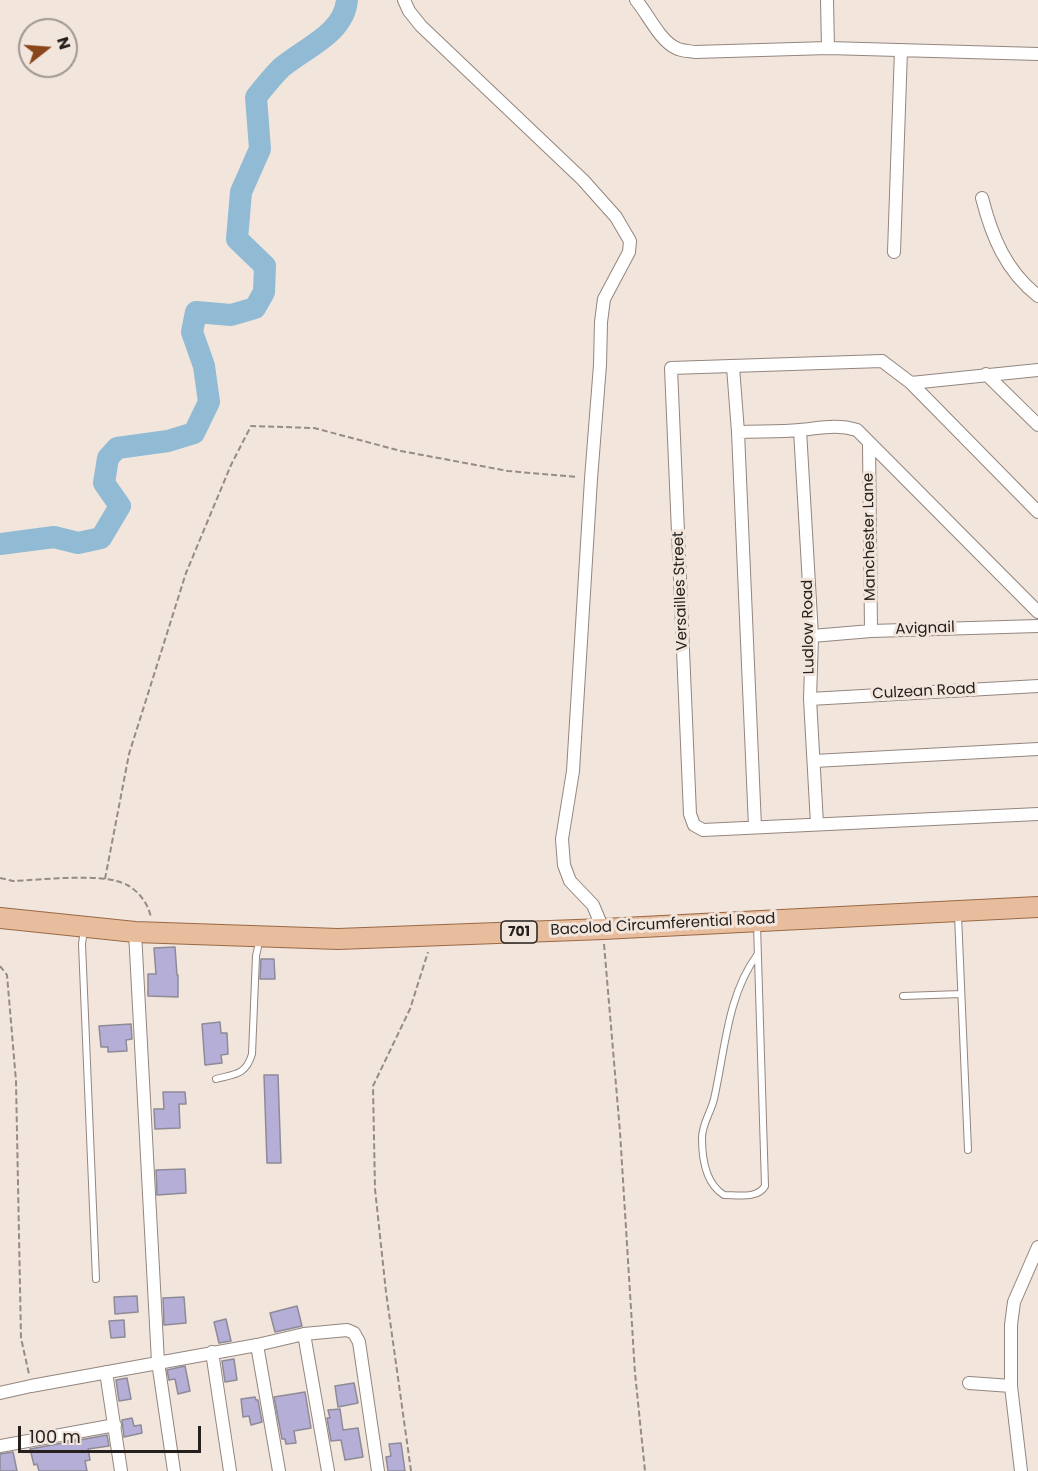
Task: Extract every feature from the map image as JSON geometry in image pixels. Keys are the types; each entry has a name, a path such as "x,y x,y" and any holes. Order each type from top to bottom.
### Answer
{"main road":[{"name":"Bacolod Circumferential Road","path":"0,918 144,932 260,938 338,939 603,929 1038,907"}],"street":[{"path":"404,0 421,26 583,180 616,218 630,241 629,252 604,299 573,771 562,838 564,865 570,881 593,905 603,929"},
{"path":"636,0 649,15 663,39 676,48 695,52 828,48 1038,54"},
{"path":"827,0 828,48"},
{"path":"894,252 901,50"},
{"path":"982,198 988,224 1000,251 1015,275 1038,296"},
{"path":"1038,512 911,383 882,362 871,360 733,367 738,432 755,827 1038,814"},
{"name":"Versailles Street","path":"733,367 671,368 690,814 694,825 703,830 755,827"},
{"path":"911,383 1038,370"},
{"path":"986,374 1038,425"},
{"path":"738,432 800,430 828,426 843,426 857,430 1038,612"},
{"name":"Ludlow Road","path":"800,430 812,636 810,699 818,824"},
{"name":"Manchester Lane","path":"869,443 871,631"},
{"name":"Avignail","path":"812,636 871,631 1038,626"},
{"name":"Culzean Road","path":"810,699 1038,686"},
{"path":"814,761 1038,749"},
{"path":"144,932 158,1362 174,1471"},
{"path":"1021,1471 1011,1386 1011,1325 1014,1302 1038,1247"},
{"path":"0,1393 257,1345 304,1334 347,1330 354,1333 359,1342 378,1471"},
{"path":"304,1334 328,1471"},
{"path":"257,1345 279,1471"},
{"path":"212,1352 231,1471"},
{"path":"106,1372 121,1471"},
{"path":"969,1383 1011,1386"},
{"path":"0,1446 115,1425"}],"lane":[{"path":"957,911 968,1150"},
{"path":"757,921 765,1186 756,1194 724,1195 711,1184 704,1160 702,1136 712,1106 727,1029 745,975 757,955"},
{"path":"85,925 82,944 96,1279"},
{"path":"216,1079 243,1071 249,1064 252,1054 256,956 260,938"},
{"path":"903,996 961,994"}],"path":[{"path":"105,879 129,754 186,573 231,465 251,426 314,428 401,451 508,471 591,479"},
{"path":"0,878 13,881 105,879 127,884 150,908 144,932"},
{"path":"603,929 620,1132 635,1373 645,1471"},
{"path":"411,1471 386,1292 375,1189 373,1086 410,1009 433,935"},
{"path":"0,966 7,975 16,1082 21,1338 31,1386"}],"building":[{"path":"175,947 178,997 148,996 148,974 156,974 154,948"},
{"path":"261,959 274,959 275,979 260,979"},
{"path":"220,1022 221,1033 227,1033 228,1054 221,1055 222,1063 205,1065 202,1024"},
{"path":"131,1024 132,1039 126,1040 127,1051 108,1052 108,1047 101,1047 99,1026"},
{"path":"264,1075 278,1075 281,1163 267,1163"},
{"path":"163,1092 185,1092 186,1104 179,1104 180,1128 155,1129 154,1109 164,1109"},
{"path":"185,1169 186,1193 157,1195 156,1170"},
{"path":"137,1296 138,1312 115,1314 114,1297"},
{"path":"184,1297 186,1323 164,1325 163,1298"},
{"path":"297,1306 302,1326 275,1332 270,1313"},
{"path":"226,1319 231,1341 219,1343 214,1322"},
{"path":"124,1320 125,1337 111,1338 109,1321"},
{"path":"234,1359 237,1380 225,1382 222,1361"},
{"path":"185,1366 190,1391 178,1394 175,1379 169,1380 167,1370"},
{"path":"127,1378 131,1399 119,1401 116,1380"},
{"path":"354,1383 358,1403 338,1407 335,1386"},
{"path":"305,1392 311,1428 294,1431 296,1443 286,1444 285,1439 282,1439 274,1397"},
{"path":"255,1397 258,1400 262,1422 251,1425 249,1416 243,1417 241,1399"},
{"path":"340,1409 343,1430 358,1428 363,1457 345,1460 341,1440 331,1441 328,1410"},
{"path":"132,1418 134,1426 141,1425 142,1433 124,1437 122,1420"},
{"path":"107,1435 109,1446 88,1449 90,1460 85,1461 87,1471 39,1471 37,1464 34,1465 30,1449"},
{"path":"401,1443 405,1471 388,1471 386,1457 391,1456 389,1444"},
{"path":"13,1452 17,1471 0,1471 0,1454"}],"waterway":[{"path":"0,544 54,537 78,543 101,538 120,506 104,483 108,458 117,448 168,441 194,433 209,402 204,366 192,332 196,312 231,315 255,308 264,292 265,266 237,239 241,192 260,149 256,97 281,68 331,31 339,22 347,0"}]}
